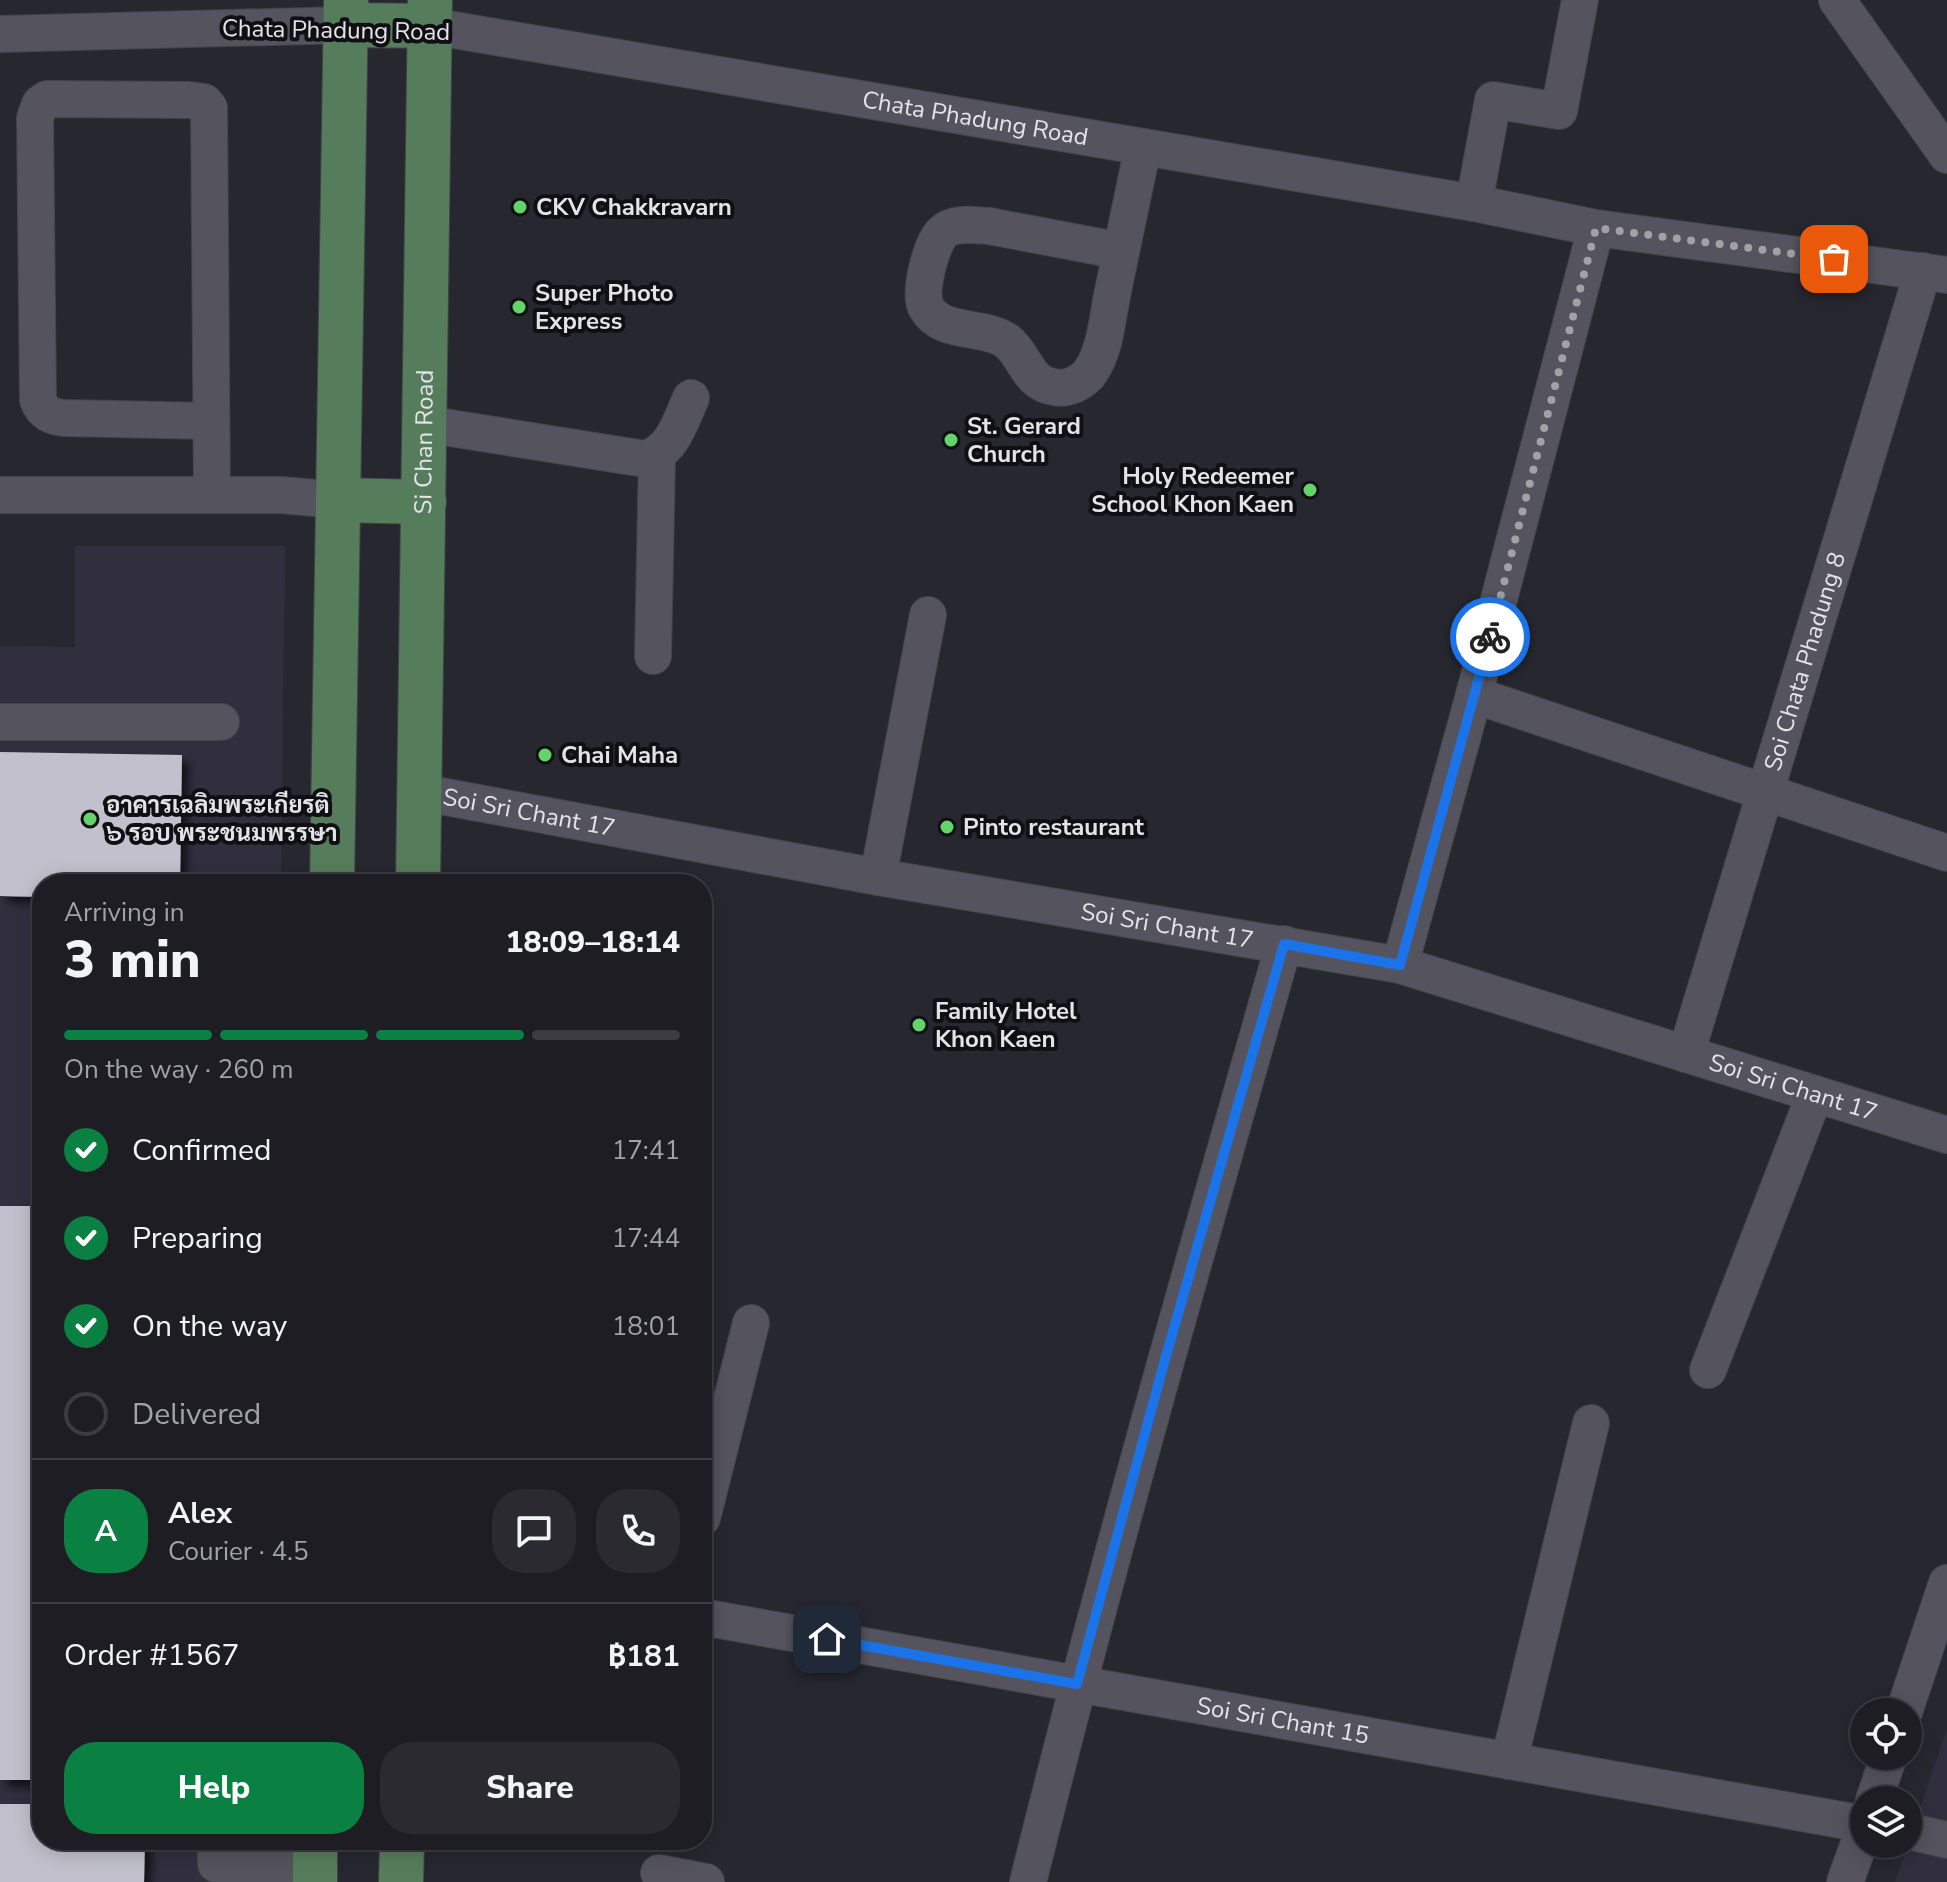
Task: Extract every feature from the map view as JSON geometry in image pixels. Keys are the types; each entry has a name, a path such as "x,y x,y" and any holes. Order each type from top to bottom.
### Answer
{"main road":[{"name":"Chata Phadung Road","path":"346,12 431,13"},
{"path":"332,874 346,12"},
{"name":"Si Chan Road","path":"418,874 431,13"},
{"path":"338,500 424,502"},
{"path":"401,1882 402,1850"}],"street":[{"path":"1474,203 1493,100 1559,111 1580,0"},
{"path":"1837,0 1947,155"},
{"name":"Chata Phadung Road","path":"0,34 346,12"},
{"name":"Chata Phadung Road","path":"431,13 1143,147 1474,203 1596,228 1935,273"},
{"path":"211,421 65,418 48,415 41,409 38,400 35,118 40,104 47,99 189,100 204,102 209,108 212,495"},
{"path":"1121,251 989,226 957,226 944,231 937,240 924,280 923,298 926,309 948,325 997,336 1008,342 1037,382 1068,388 1089,375 1099,356 1143,147"},
{"path":"1400,965 1596,228"},
{"name":"Soi Chata Phadung 8","path":"1686,1054 1766,793 1935,273"},
{"path":"425,424 645,459 657,456 666,448 691,398"},
{"path":"653,656 657,456"},
{"path":"0,495 281,495 338,500"},
{"path":"878,877 928,615"},
{"path":"1474,695 1947,853"},
{"path":"0,722 221,722"},
{"name":"Soi Sri Chant 17","path":"419,792 878,877 1400,965 1947,1135"},
{"path":"1028,1882 1077,1684 1164,1363 1284,944"},
{"path":"1708,1370 1815,1094"},
{"path":"712,1478 751,1323"},
{"path":"1509,1761 1591,1423"},
{"path":"1909,1698 1947,1583"},
{"name":"Soi Sri Chant 15","path":"712,1619 1850,1824"},
{"path":"1922,1834 1947,1840"},
{"path":"1845,1882 1853,1858"},
{"path":"216,1862 315,1862"},
{"path":"659,1873 706,1882"}],"shaded area":[{"path":"75,546 285,546 281,874 32,874 32,1850 265,1850 264,1882 0,1882 0,646 75,647"},
{"path":"1947,1729 1947,1882 1895,1882 1903,1858 1922,1858 1922,1803"}],"building":[{"name":"อาคารเฉลิมพระเกียรติ ๖ รอบ พระชนมพรรษา","path":"0,752 182,755 180,874 32,874 32,897 0,896"},
{"path":"0,1206 32,1206 32,1780 0,1780"},
{"path":"0,1804 32,1804 32,1850 145,1850 144,1882 0,1882"}],"way so far":[{"path":"1490,637 1596,228 1834,259"}],"place":[{"name":"CKV Chakkravarn","path":"520,207"},
{"name":"Super Photo Express","path":"519,307"},
{"name":"St. Gerard Church","path":"951,440"},
{"name":"Holy Redeemer School Khon Kaen","path":"1310,490"},
{"name":"Chai Maha","path":"545,755"},
{"name":"อาคารเฉลิมพระเกียรติ ๖ รอบ พระชนมพรรษา","path":"90,819"},
{"name":"Pinto restaurant","path":"947,827"},
{"name":"Family Hotel Khon Kaen","path":"919,1025"}],"route":[{"path":"827,1639 1077,1684 1164,1363 1284,944 1400,965 1490,637"}]}
